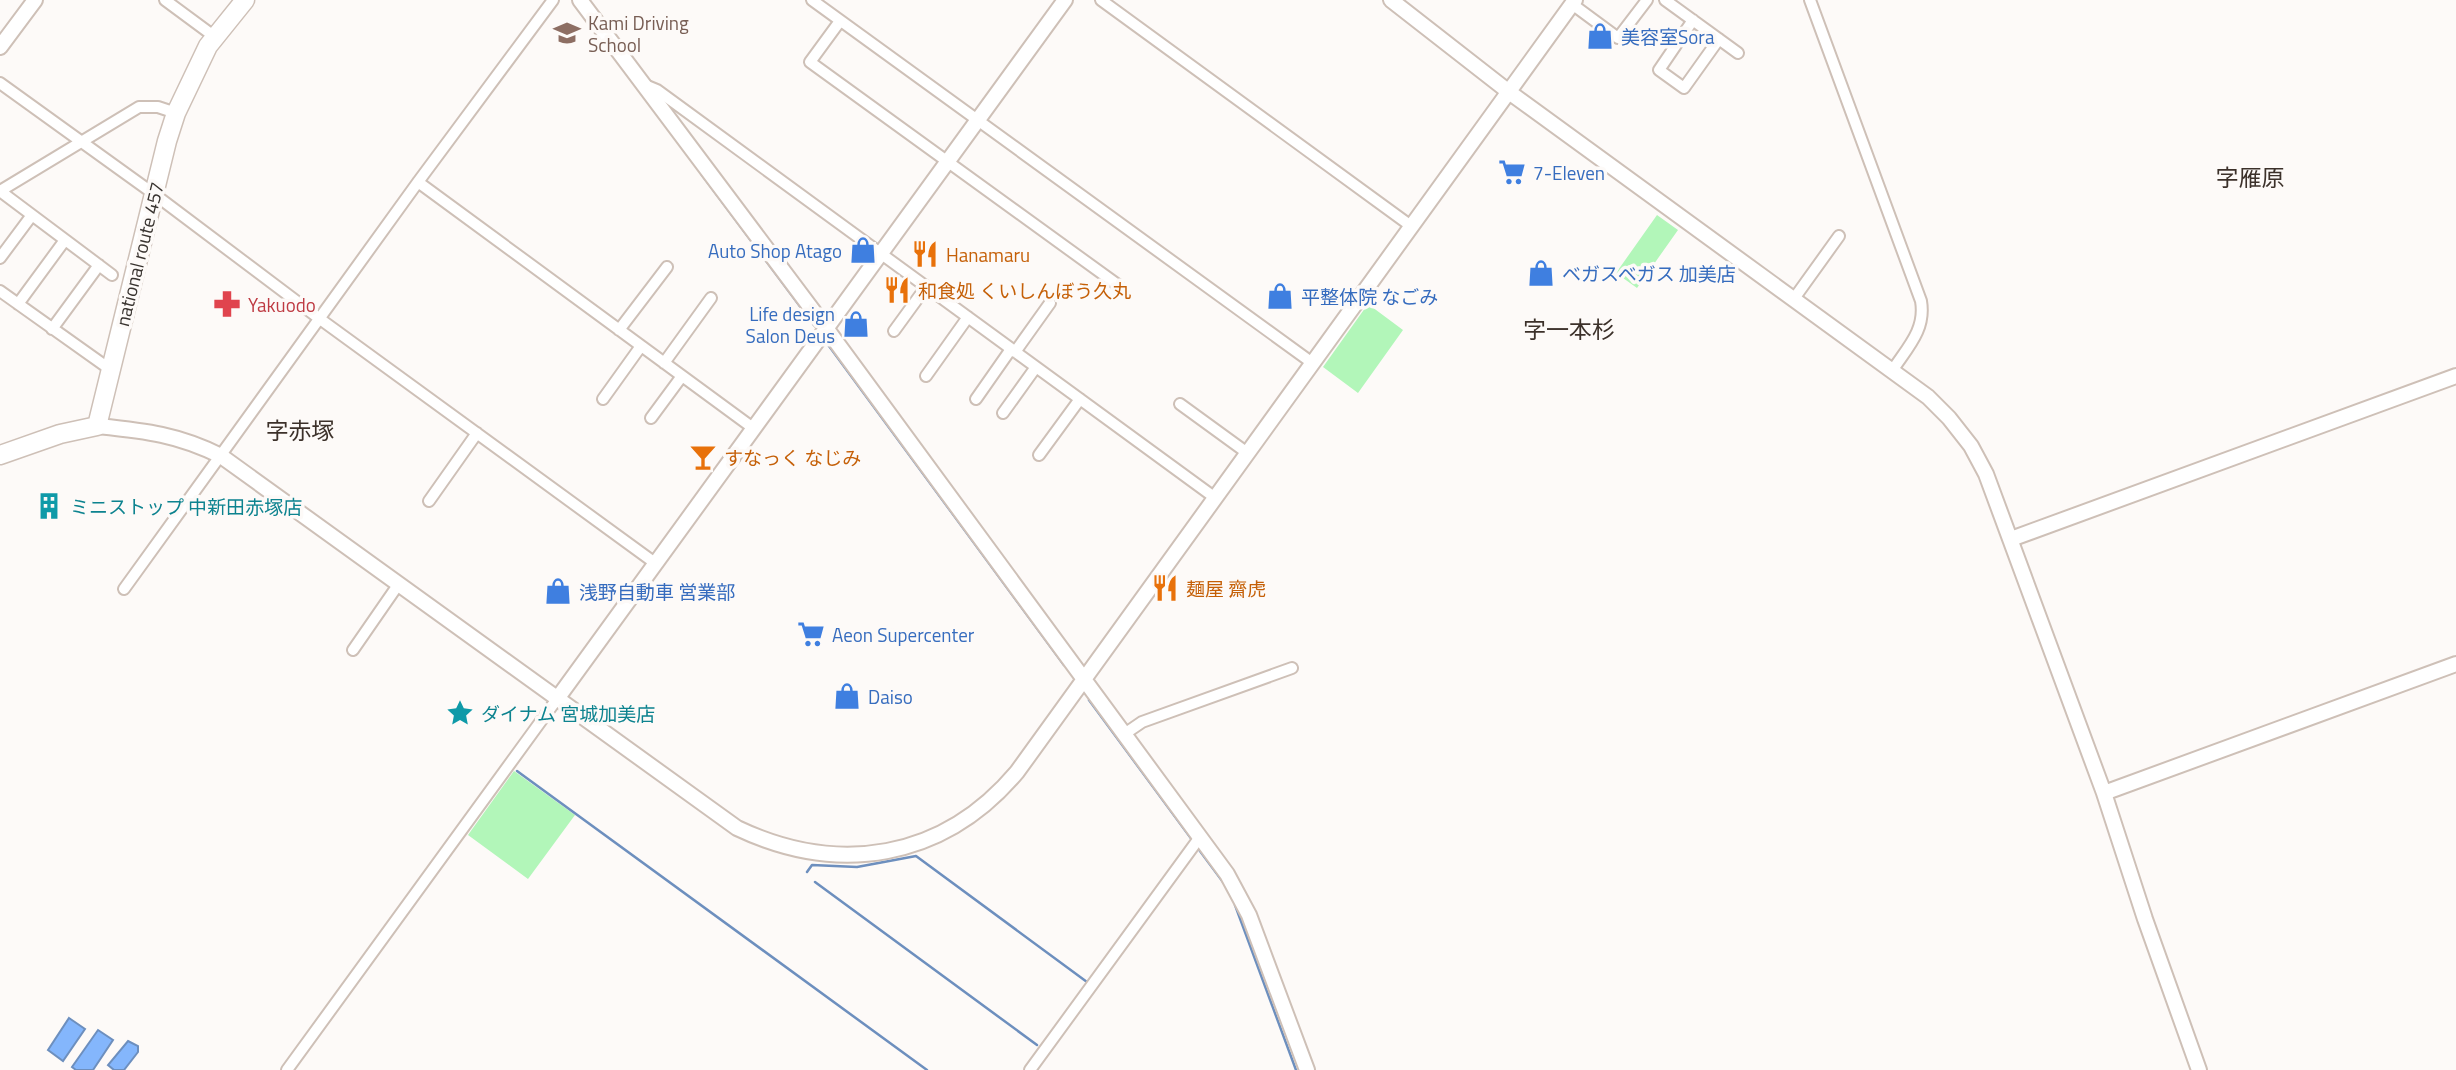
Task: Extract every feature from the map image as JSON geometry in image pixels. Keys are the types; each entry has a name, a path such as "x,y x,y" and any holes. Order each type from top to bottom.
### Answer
{"highway":[{"name":"national route 457","path":"97,426 176,113 208,46 245,0"},
{"path":"0,455 60,434 97,426"}],"street":[{"path":"0,47 35,0"},
{"path":"165,0 215,37"},
{"path":"124,589 552,0"},
{"path":"580,0 1083,677 1195,842 1227,874 1249,915 1307,1070"},
{"path":"812,0 1311,362"},
{"path":"287,1070 1065,0"},
{"path":"1101,0 1411,226"},
{"path":"1391,0 1508,92 1928,397 1971,446 1986,474 2011,539 2104,793 2199,1070"},
{"path":"97,426 169,435 196,443 221,456 737,828 790,849 816,853 871,853 916,843 940,834 986,804 1017,772 1083,677 1574,2 1618,38 1647,0"},
{"path":"1665,0 1738,53"},
{"path":"1810,0 1922,301 1922,322 1918,332 1892,371"},
{"path":"840,20 810,62 1118,285"},
{"path":"1693,20 1659,69 1685,88 1719,39"},
{"path":"0,83 655,564"},
{"path":"645,85 657,90 1214,497"},
{"path":"112,275 0,191 139,107 158,107 176,113"},
{"path":"418,182 753,428"},
{"path":"0,258 32,215"},
{"path":"1793,300 1839,236"},
{"path":"18,304 65,240"},
{"path":"52,329 99,265"},
{"path":"619,330 667,267"},
{"path":"894,331 926,287"},
{"path":"0,291 111,370"},
{"path":"664,363 711,298"},
{"path":"976,399 1050,303"},
{"path":"926,376 968,317"},
{"path":"603,399 641,346"},
{"path":"1003,413 1036,367"},
{"path":"651,418 682,376"},
{"path":"2011,539 2456,376"},
{"path":"1039,454 1080,399"},
{"path":"1181,404 1246,452"},
{"path":"429,500 477,433"},
{"path":"353,650 398,585"},
{"path":"2104,793 2456,664"},
{"path":"1123,734 1142,722 1292,668"},
{"path":"1030,1070 1195,842"}],"green space":[{"path":"1657,215 1678,230 1637,288 1616,273"},
{"path":"1368,304 1403,330 1358,393 1323,367"},
{"path":"514,771 575,815 528,879 468,835"}],"water":[{"path":"69,1018 85,1029 63,1061 48,1050"},
{"path":"98,1030 113,1040 93,1070 76,1070 72,1067"},
{"path":"128,1041 138,1046 138,1052 124,1070 114,1070 108,1065"}],"waterway":[{"path":"702,175 814,325"},
{"path":"829,346 1064,665"},
{"path":"1089,700 1193,841"},
{"path":"517,771 927,1070"},
{"path":"1197,847 1226,886"},
{"path":"807,872 812,865 857,867 916,856 1087,982"},
{"path":"815,882 1037,1045"},
{"path":"1235,905 1296,1070"}],"place":[{"name":"Kami Driving School","path":"567,33"},
{"name":"美容室Sora","path":"1600,36"},
{"name":"7-Eleven","path":"1512,172"},
{"name":"Auto Shop Atago","path":"863,250"},
{"name":"Hanamaru","path":"925,254"},
{"name":"ベガスベガス 加美店","path":"1541,273"},
{"name":"和食処 くいしんぼう久丸","path":"897,290"},
{"name":"平整体院 なごみ","path":"1280,296"},
{"name":"Yakuodo","path":"227,304"},
{"name":"Life design Salon Deus","path":"856,324"},
{"name":"すなっく なじみ","path":"703,457"},
{"name":"ミニストップ 中新田赤塚店","path":"49,506"},
{"name":"麺屋 齋虎","path":"1165,588"},
{"name":"浅野自動車 営業部","path":"558,591"},
{"name":"Aeon Supercenter","path":"811,634"},
{"name":"Daiso","path":"847,696"},
{"name":"ダイナム 宮城加美店","path":"460,713"}],"district":[{"name":"字雁原","path":"2250,177"},
{"name":"字一本杉","path":"1569,329"},
{"name":"字赤塚","path":"300,430"}]}
